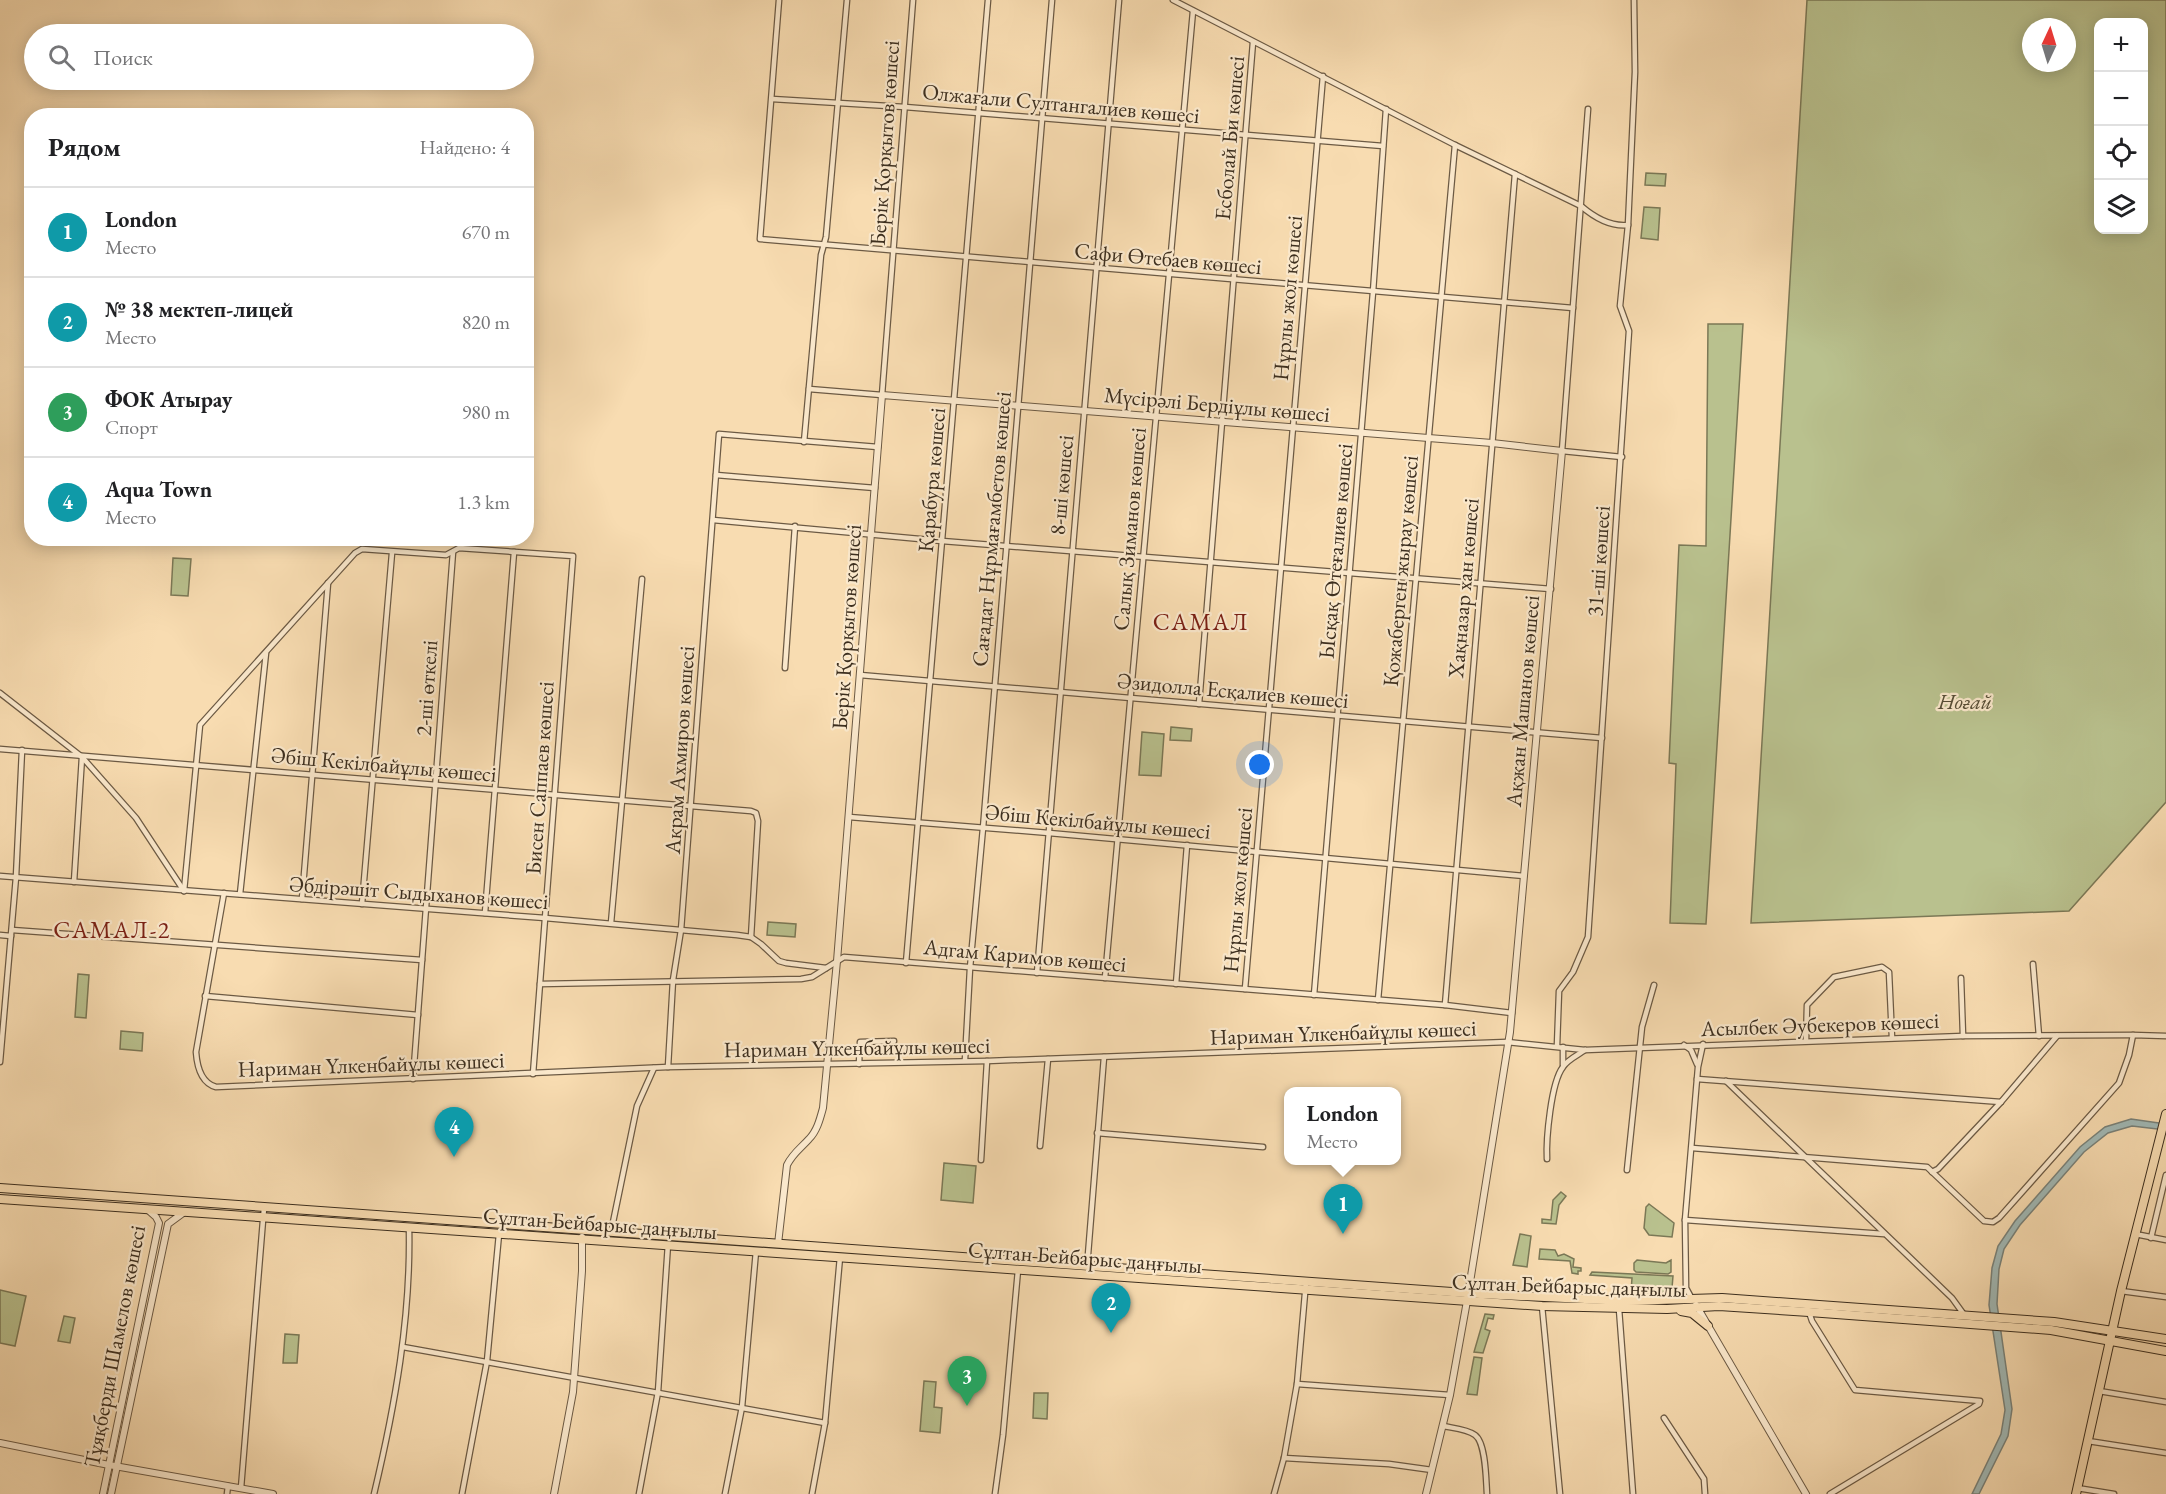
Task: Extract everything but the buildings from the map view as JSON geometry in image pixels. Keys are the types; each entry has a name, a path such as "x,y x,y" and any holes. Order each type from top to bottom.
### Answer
{"main road":[{"path":"2076,1491 2121,1291 2165,1117"},
{"name":"Сұлтан Бейбарыс даңғылы","path":"0,1188 778,1244 840,1253"},
{"name":"Сұлтан Бейбарыс даңғылы","path":"0,1199 409,1229 756,1251 840,1253 1468,1297 1695,1303 2051,1330 2166,1350"},
{"name":"Сұлтан Бейбарыс даңғылы","path":"1019,1266 1087,1267 1305,1286"},
{"name":"Сұлтан Бейбарыс даңғылы","path":"1468,1297 1542,1306 1619,1309 1667,1309 1722,1298 2054,1322 2166,1339"},
{"path":"1667,1309 1692,1313 1708,1326"},
{"path":"2098,1328 2109,1326 2116,1318"},
{"path":"2116,1318 2118,1327 2123,1332"},
{"path":"2094,1338 2105,1346 2108,1355"},
{"path":"2108,1355 2113,1347 2124,1344"}],"street":[{"path":"772,99 779,0"},
{"path":"847,0 804,442 878,447"},
{"name":"Берік Қорқытов көшесі","path":"778,1244 787,1165 792,1153 811,1138 817,1128 823,1108 849,817 913,0"},
{"name":"Қарабура көшесі","path":"906,963 988,0"},
{"name":"Сағадат Нұрмағамбетов көшесі","path":"965,1060 970,968 984,828 1052,0"},
{"name":"8-шi көшесi","path":"1037,973 1119,0"},
{"path":"1173,0 1455,145 1581,206 1606,222 1621,226 1628,225"},
{"name":"31-ші көшесі","path":"1547,1159 1546,1145 1557,1077 1563,1065 1560,1047 1559,991 1573,972 1588,937 1629,331 1620,306 1628,225 1635,72 1634,0"},
{"name":"Салық Зиманов көшесі","path":"1105,978 1193,11"},
{"name":"Есболай Би көшесі","path":"1199,704 1253,42"},
{"name":"Нұрлы жол көшесі","path":"1245,989 1323,76"},
{"name":"Олжағали Султангалиев көшесі","path":"772,99 905,107 1383,146"},
{"name":"Сафи Өтебаев көшесі","path":"772,99 760,239 1573,308"},
{"name":"Ысқақ Өтеғалиев көшесі","path":"1314,995 1373,292 1386,109"},
{"name":"Ақжан Машанов көшесі","path":"1426,1494 1450,1395 1468,1297 1512,1013 1551,589 1588,109"},
{"name":"Қожаберген жырау көшесі","path":"1378,1000 1455,145"},
{"name":"Хақназар хан көшесі","path":"1445,1005 1515,174"},
{"name":"Мүсірәлі Бердіұлы көшесі","path":"809,389 1492,443 1622,456"},
{"name":"Акрам Ахмиров көшесі","path":"668,1067 673,980 681,930 691,805 718,434 804,442"},
{"path":"716,475 875,488"},
{"path":"713,520 942,541 1551,589"},
{"path":"785,668 795,526"},
{"path":"184,891 200,725 355,553 362,549 392,553 446,555 459,548 514,552 485,913"},
{"name":"2-ші өткелі","path":"414,1078 453,552"},
{"name":"Бисен Саппаев көшесі","path":"514,552 573,556 533,1074"},
{"path":"362,903 392,553"},
{"path":"611,923 642,579"},
{"path":"302,899 328,583"},
{"path":"240,894 266,652"},
{"name":"Әзидолла Есқалиев көшесі","path":"860,675 1602,738"},
{"path":"0,693 82,756 136,818 184,891"},
{"name":"Әбіш Кекілбайұлы көшесі","path":"0,749 751,811 756,813 758,820 751,937"},
{"path":"0,1062 16,877 22,750"},
{"path":"74,882 82,756"},
{"name":"Әбіш Кекілбайұлы көшесі","path":"849,817 1524,876"},
{"path":"1176,984 1187,845"},
{"name":"Әбдірәшіт Сыдыханов көшесі","path":"0,876 611,923 751,937"},
{"path":"224,893 205,996 418,1015"},
{"path":"12,930 422,960"},
{"path":"0,935 11,936"},
{"path":"751,937 778,961 826,968"},
{"name":"Адгам Каримов көшесі","path":"540,984 801,979 812,977 844,957 1445,1005 1512,1013"},
{"path":"2033,964 2039,1036"},
{"path":"1806,1041 1808,1005 1834,976 1882,967 1889,972 1892,1038"},
{"path":"1961,978 1963,1036"},
{"path":"1628,1170 1642,1027 1654,985"},
{"path":"0,991 6,991"},
{"name":"Нариман Үлкенбайұлы көшесі","path":"205,996 196,1052 197,1064 208,1085 216,1087 668,1067 987,1061 1508,1042"},
{"path":"1692,1148 1927,1167 1984,1221 1989,1222 1999,1218 2119,1083 2133,1035"},
{"name":"Асылбек Әубекеров көшесі","path":"1508,1042 1585,1050 1963,1036 2166,1036"},
{"path":"1932,1172 1938,1169 2001,1102 2057,1036"},
{"path":"859,1064 861,1042 894,1041"},
{"path":"1703,1044 1698,1067 1685,1220 1686,1288 1806,1494"},
{"path":"1684,1045 1691,1050 1698,1067"},
{"path":"1563,1065 1585,1050"},
{"path":"1087,1267 1104,1057"},
{"path":"1040,1146 1048,1059"},
{"path":"981,1160 987,1061"},
{"path":"610,1232 637,1106 654,1068"},
{"path":"1697,1079 2001,1102"},
{"path":"1726,1081 1952,1299 1965,1316"},
{"path":"1097,1133 1263,1147"},
{"path":"2151,1238 2165,1178"},
{"path":"241,1488 264,1208"},
{"name":"Тұяқберди Шамелов көшесі","path":"103,1494 159,1223 147,1209"},
{"name":"Тұяқберди Шамелов көшесі","path":"111,1494 168,1224 183,1213"},
{"path":"374,1494 403,1347 409,1218"},
{"path":"1685,1220 1884,1234"},
{"path":"554,1494 574,1378 582,1230"},
{"path":"462,1494 487,1361 499,1234"},
{"path":"2135,1234 2166,1240"},
{"path":"639,1494 658,1392 669,1244"},
{"path":"725,1494 742,1407 756,1251"},
{"path":"812,1494 825,1423 840,1253"},
{"path":"995,1494 1019,1266"},
{"path":"1274,1494 1284,1458 1297,1384 1305,1286"},
{"path":"2121,1291 2166,1297"},
{"path":"1542,1306 1560,1494"},
{"path":"1619,1309 1633,1494"},
{"path":"1809,1312 1812,1321 1855,1390 1980,1401 1830,1494"},
{"path":"403,1347 825,1423"},
{"path":"1297,1384 1450,1395"},
{"path":"2099,1391 2166,1402"},
{"path":"1664,1418 1704,1479 1705,1494"},
{"path":"1443,1426 1473,1433 1478,1437 1483,1449 1487,1494"},
{"path":"2088,1441 2166,1453"},
{"path":"0,1443 117,1467 273,1494"},
{"path":"1284,1458 1389,1464 1432,1470"},
{"path":"227,1494 228,1486"},
{"path":"2076,1491 2114,1494"}],"green space":[{"name":"Ноғай","path":"1807,0 2166,0 2166,802 2069,911 1751,923"},
{"path":"1646,173 1666,174 1665,186 1645,185"},
{"path":"1644,207 1660,208 1658,240 1641,238"},
{"path":"1708,324 1743,324 1706,924 1670,923 1676,764 1669,763 1679,545 1706,546"},
{"path":"173,558 191,559 188,596 171,595"},
{"path":"1171,727 1192,729 1191,741 1170,740"},
{"path":"1142,732 1164,734 1161,776 1139,775"},
{"path":"768,922 796,924 795,937 767,935"},
{"path":"78,974 89,975 86,1018 75,1017"},
{"path":"121,1031 143,1033 142,1051 120,1049"},
{"path":"944,1163 976,1166 973,1203 941,1200"},
{"path":"1561,1192 1566,1196 1559,1205 1556,1224 1542,1223 1542,1219 1551,1220 1553,1200"},
{"path":"1649,1204 1674,1223 1672,1237 1649,1235 1644,1228 1646,1207"},
{"path":"1520,1234 1531,1236 1527,1267 1513,1265"},
{"path":"1540,1249 1555,1250 1558,1256 1564,1254 1574,1259 1573,1267 1581,1268 1581,1271 1578,1271 1578,1274 1572,1273 1570,1261 1539,1259"},
{"path":"1637,1260 1666,1263 1671,1260 1671,1272 1668,1274 1636,1272 1634,1263"},
{"path":"1592,1272 1673,1276 1672,1288 1660,1294 1631,1292 1632,1278 1590,1275"},
{"path":"0,1290 26,1296 15,1346 0,1343"},
{"path":"1485,1314 1494,1315 1493,1319 1488,1318 1485,1329 1490,1331 1483,1353 1474,1352"},
{"path":"64,1316 75,1318 70,1343 58,1341"},
{"path":"285,1334 299,1335 297,1363 283,1363"},
{"path":"1474,1357 1482,1358 1477,1395 1467,1394"},
{"path":"924,1381 936,1382 934,1407 942,1408 940,1433 920,1431"},
{"path":"1034,1393 1048,1393 1047,1419 1033,1418"}],"water":[{"path":"2131,1119 2166,1124 2166,1130 2132,1126 2108,1133 2084,1152 2020,1225 2004,1249 1999,1269 1997,1304 2012,1409 2008,1436 1979,1494 1972,1494 2001,1434 2005,1410 1989,1305 1992,1268 1998,1246 2015,1221 2080,1147 2105,1127"}],"place":[{"name":"Aqua Town","path":"454,1157"},
{"name":"London","path":"1343,1234"},
{"name":"№ 38 мектеп-лицей","path":"1111,1333"},
{"name":"ФОК Атырау","path":"967,1406"}],"district":[{"name":"САМАЛ","path":"1201,622"},
{"name":"САМАЛ-2","path":"112,930"}]}
